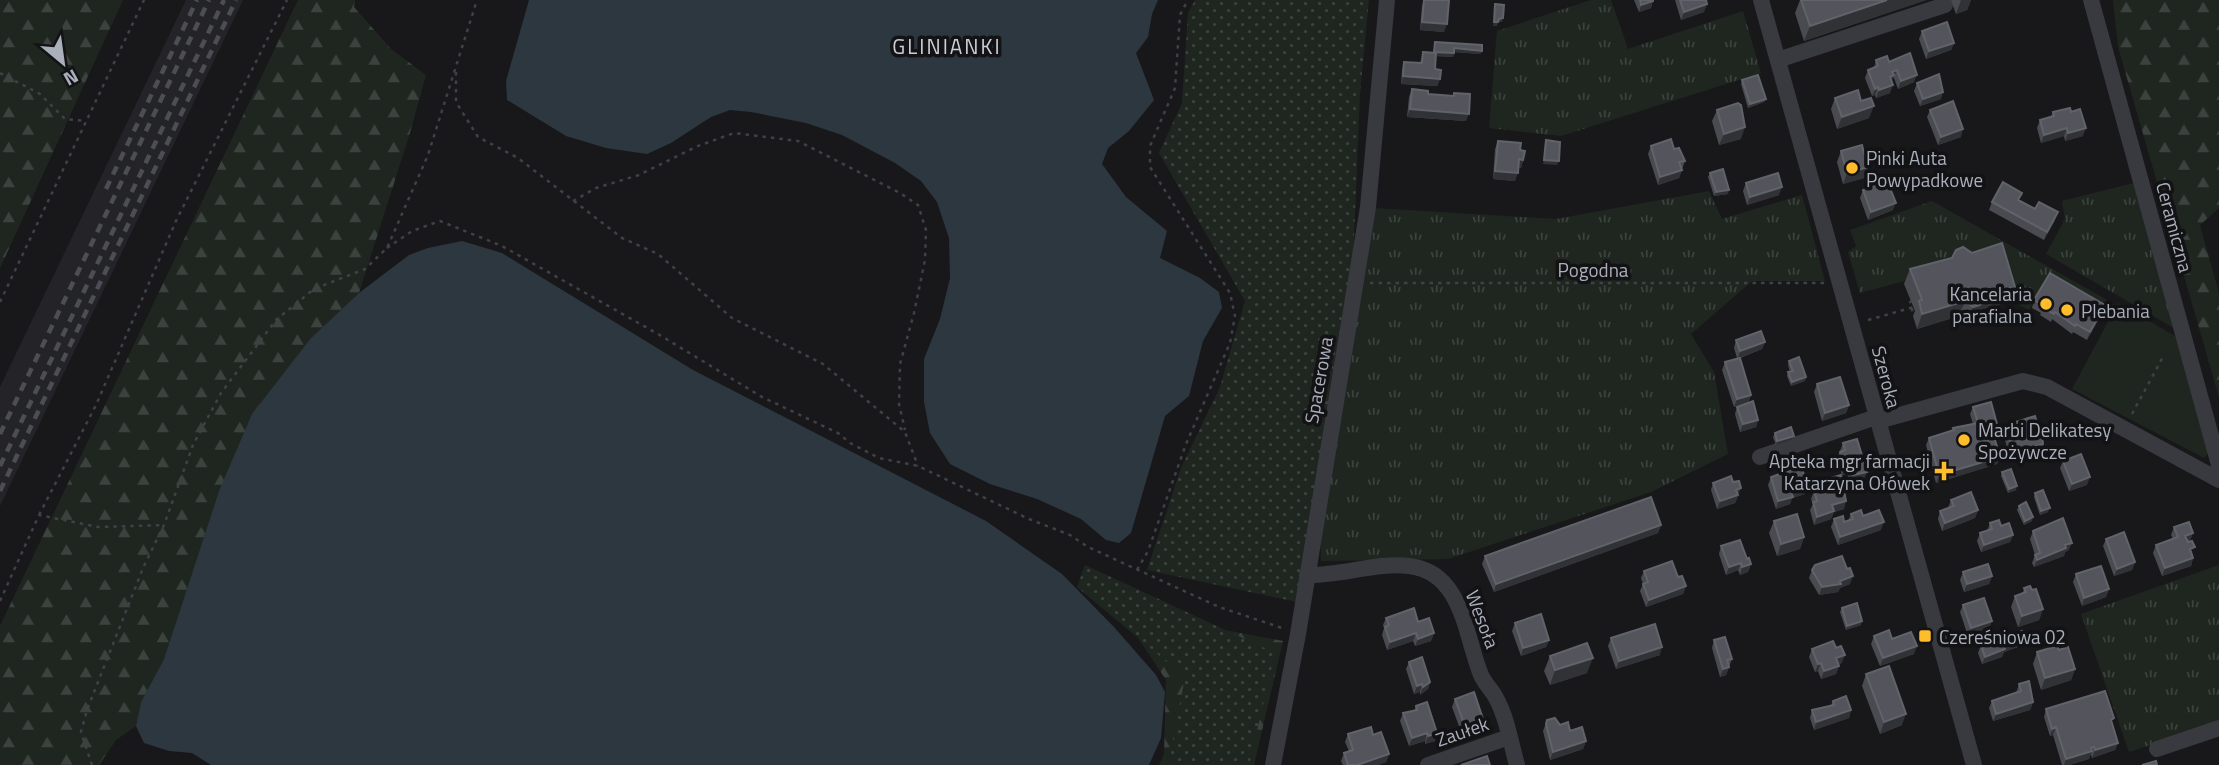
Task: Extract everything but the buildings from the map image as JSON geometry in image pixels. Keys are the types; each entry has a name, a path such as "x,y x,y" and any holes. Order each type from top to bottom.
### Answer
{"street":[{"name":"Spacerowa","path":"1273,765 1298,634 1368,207 1387,0"},
{"name":"Szeroka","path":"1761,0 1973,765"},
{"name":"Ceramiczna","path":"2091,0 2219,465"},
{"path":"1778,61 1945,5"},
{"path":"1760,457 1877,419 2023,381 2047,387 2219,480"},
{"name":"Wesoła","path":"1307,575 1410,566 1445,583 1461,610 1482,677 1497,700 1517,765"},
{"path":"2157,749 2219,728"},
{"name":"Zaułek","path":"1428,765 1509,737"}],"path":[{"path":"0,302 144,0"},
{"path":"0,601 39,515 96,405 176,221 287,0"},
{"path":"387,248 428,155 477,0"},
{"path":"1137,570 1148,551 1185,444 1230,343 1235,316 1230,293 1150,167 1150,146 1175,88 1180,15 1188,0"},
{"path":"456,66 456,102 478,137 518,158 622,238 658,254 733,318 823,364 905,432"},
{"path":"0,73 40,94 65,119 86,121"},
{"path":"573,201 596,188 639,175 698,146 734,133 798,141 900,193 918,205 926,230 925,260 900,364 899,404 905,432 918,466"},
{"path":"92,765 81,732 87,710 164,525 193,445 221,393 275,320 314,289 365,268 387,248 412,231 440,221 502,246 659,334 762,397 838,433 850,443 879,458 918,466 1219,607 1298,634"},
{"name":"Pogodna","path":"1356,283 1829,284"},
{"path":"1912,301 1913,313 1915,312"},
{"path":"1861,322 1913,307"},
{"path":"2124,429 2164,355"},
{"path":"39,515 97,527 164,525"}],"shaded area":[{"path":"186,0 243,0 0,506 0,387"},
{"path":"529,0 1158,0 1152,14 1148,37 1136,53 1154,100 1129,131 1108,148 1102,164 1126,197 1167,231 1160,258 1200,278 1219,292 1222,308 1203,341 1189,396 1165,416 1131,533 1119,543 1106,540 1081,519 1037,499 990,484 950,464 930,433 924,402 924,359 940,319 950,278 949,238 937,202 921,181 895,163 842,135 806,123 751,112 730,110 711,117 671,143 647,154 606,148 566,136 507,100 506,81"},
{"path":"462,241 502,253 693,370 986,521 1062,574 1156,675 1165,692 1161,738 1149,765 211,765 192,753 169,751 144,743 136,726 141,702 164,659 219,491 252,414 311,338 359,293 409,255"}],"green space":[{"path":"0,0 123,0 0,268"},
{"path":"298,0 355,0 354,7 391,49 426,75 359,293 311,338 219,491 164,659 141,702 136,726 116,740 99,765 0,765 0,626"},
{"path":"1195,0 1369,0 1360,93 1353,261 1297,602 1147,570 1181,468 1220,387 1245,301 1159,153 1182,103 1188,13"},
{"path":"1591,0 1611,0 1628,49 1743,11 1761,73 1561,136 1489,128 1497,31"},
{"path":"2113,0 2219,0 2219,208 2200,225 2219,293 2219,397 2118,47"},
{"path":"2134,183 2174,328 2046,254 2065,219 2062,201"},
{"path":"1709,191 1722,219 1802,195 1825,281 1752,281 1691,334 1714,372 1728,454 1651,492 1448,559 1321,561 1320,531 1373,208 1556,219"},
{"path":"1932,201 2114,304 2107,316 2047,279 2029,310 2015,303 2001,258 1860,293 1848,252 1856,246 1850,230"},
{"path":"2118,303 2175,336 2211,451 2204,458 2072,389"},
{"path":"1085,565 1275,653 1249,765 1168,765 1185,677 1077,587"},
{"path":"2219,565 2219,723 2129,752 2081,614"},
{"path":"1121,612 1283,641 1254,765 1159,765 1164,754 1166,680"}],"railway":[{"path":"106,189 197,0"},
{"path":"0,434 209,0"},
{"path":"0,466 224,0"},
{"path":"0,491 236,0"}],"place":[{"name":"Pinki Auta Powypadkowe","path":"1852,168"},
{"name":"Kancelaria parafialna","path":"2046,304"},
{"name":"Plebania","path":"2067,310"},
{"name":"Marbi Delikatesy Spożywcze","path":"1964,440"},
{"name":"Apteka mgr farmacji Katarzyna Ołówek","path":"1944,471"},
{"name":"Czereśniowa 02","path":"1925,636"}],"district":[{"name":"GLINIANKI","path":"947,46"}]}
